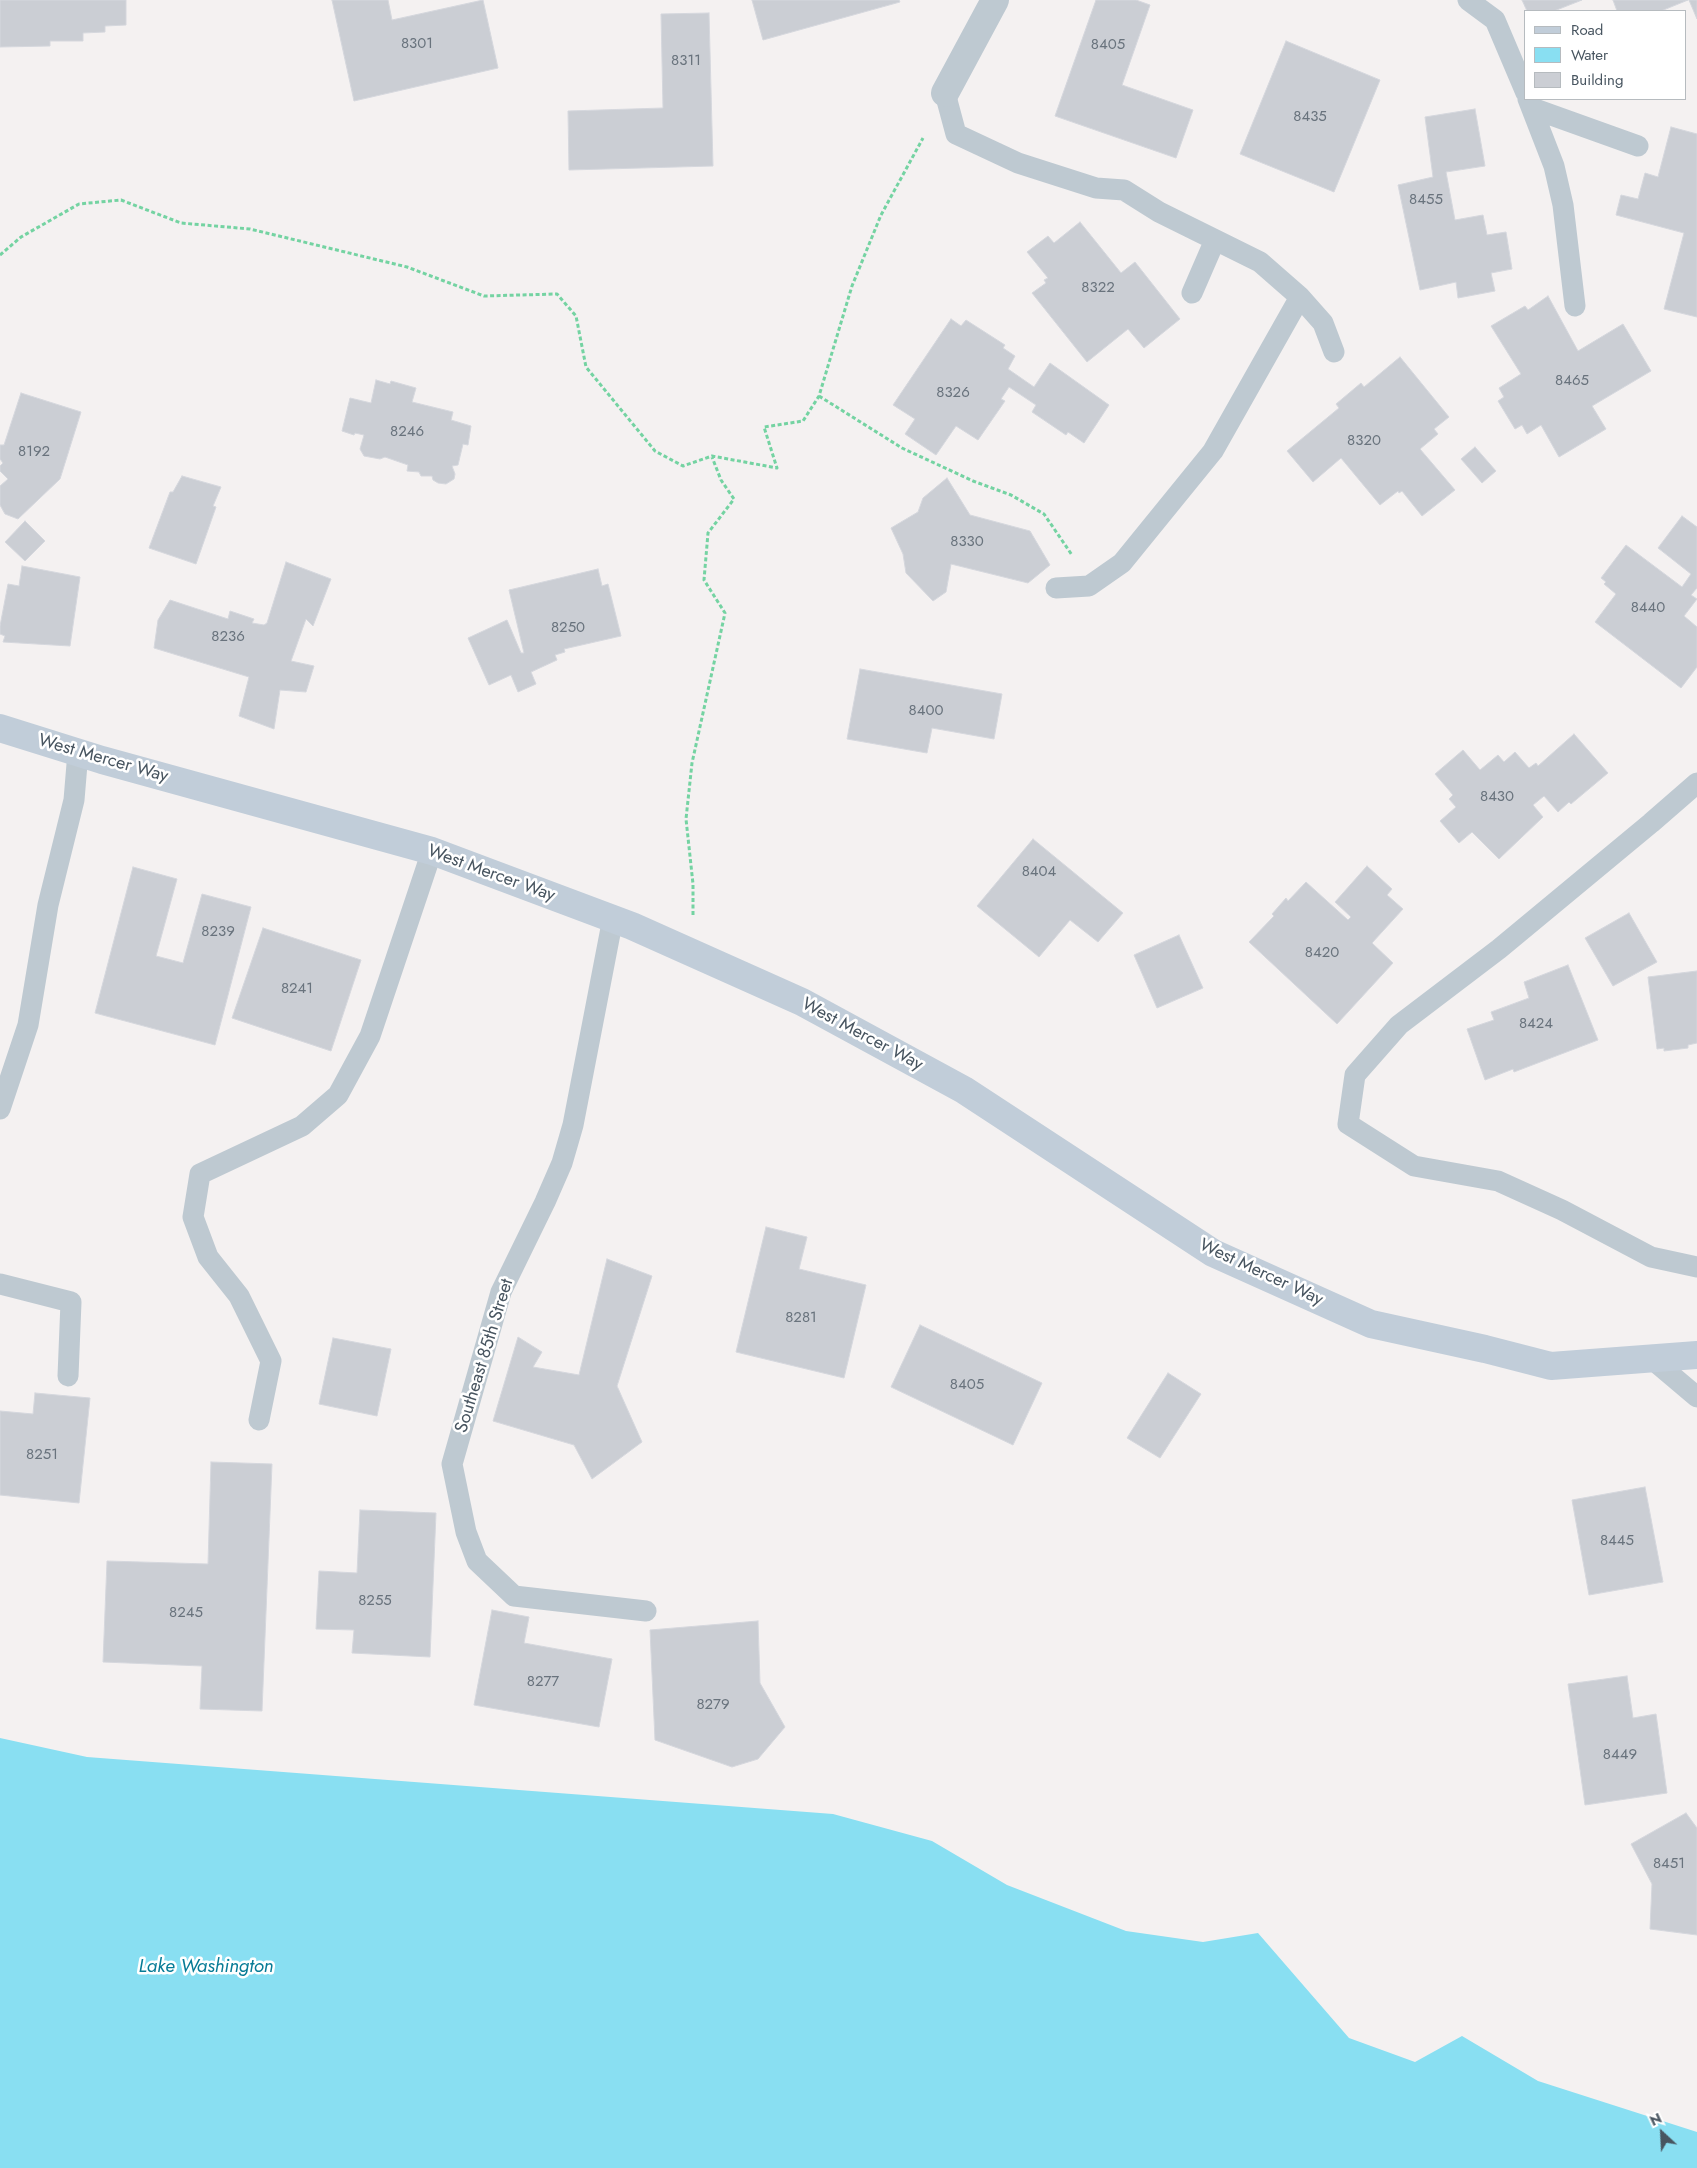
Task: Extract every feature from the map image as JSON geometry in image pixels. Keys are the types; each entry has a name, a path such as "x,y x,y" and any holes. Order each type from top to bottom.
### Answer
{"street":[{"path":"945,93 995,0"},
{"name":"West Mercer Way","path":"0,728 78,752 432,851 613,918 802,1002 964,1090 1213,1253 1371,1324 1485,1348 1551,1366 1697,1355"}],"lane":[{"path":"1468,0 1495,20 1524,88"},
{"path":"945,93 956,134 1018,163 1096,188 1124,190 1159,212 1260,262 1300,297 1323,323 1334,352"},
{"path":"1529,100 1638,146"},
{"path":"1529,100 1554,166 1563,205 1575,306"},
{"path":"1192,293 1215,240"},
{"path":"1056,588 1089,586 1122,563 1213,451 1300,297"},
{"path":"0,1109 28,1025 48,905 74,800 78,752"},
{"path":"1697,783 1652,823 1499,949 1400,1025 1355,1075 1348,1124 1414,1166 1498,1181 1562,1210 1651,1257 1697,1267"},
{"path":"259,1420 271,1361 240,1296 208,1257 193,1217 200,1174 302,1126 338,1095 370,1036 432,851"},
{"name":"Southeast 85th Street","path":"613,918 575,1116 566,1148 545,1202 501,1292 452,1464 466,1532 477,1561 514,1596 646,1611"},
{"path":"0,1284 70,1302 68,1376"},
{"path":"1652,1359 1697,1397"}],"path":[{"path":"0,255 21,237 79,204 121,200 181,223 250,229 407,267 484,296 556,294 576,316 586,367 655,451 683,466 712,456 777,468 764,427 803,421 819,396 852,286 881,215 919,146 945,93"},
{"path":"819,396 902,448 973,481 1011,495 1044,514 1076,561"},
{"path":"693,953 693,884 686,819 692,762 725,613 704,580 708,534 734,498 721,480 712,456"}],"water":[{"name":"Lake Washington","path":"0,1738 87,1757 833,1814 932,1841 1007,1885 1126,1931 1203,1942 1258,1933 1349,2038 1415,2062 1462,2036 1538,2081 1697,2132 1697,2168 0,2168"}],"building":[{"path":"0,0 126,0 126,25 105,26 105,32 83,33 83,41 50,41 50,46 0,47"},
{"path":"332,0 388,0 392,20 483,0 498,68 354,101"},
{"path":"752,0 899,0 900,2 763,40"},
{"path":"1096,0 1136,0 1150,5 1122,85 1193,110 1176,158 1055,116"},
{"path":"1522,0 1582,0 1557,10 1527,10"},
{"path":"1613,0 1688,0 1663,10 1617,10"},
{"path":"1689,0 1697,0 1697,19"},
{"path":"709,13 713,166 569,170 568,111 663,108 661,14"},
{"path":"1286,41 1380,80 1334,192 1240,154"},
{"path":"1475,109 1485,166 1446,172 1455,220 1483,215 1487,235 1506,232 1512,269 1491,273 1495,291 1458,298 1456,282 1420,290 1398,185 1433,177 1425,117"},
{"path":"1671,127 1697,134 1697,317 1664,309 1684,233 1616,215 1621,195 1638,199 1645,173 1658,177"},
{"path":"1080,222 1121,273 1135,262 1180,319 1144,348 1128,329 1087,362 1032,293 1046,283 1044,280 1048,278 1027,252 1048,236 1054,243"},
{"path":"1548,296 1578,351 1623,324 1651,371 1592,406 1606,429 1559,457 1541,425 1527,434 1522,425 1515,429 1498,401 1504,397 1499,388 1521,374 1491,326 1525,306 1528,310"},
{"path":"951,319 961,326 966,320 1005,345 1003,348 1015,356 1008,369 1034,387 1050,363 1109,405 1084,443 1068,432 1066,435 1032,412 1036,405 1009,387 1001,399 1005,401 978,440 956,426 936,455 905,434 915,419 893,405"},
{"path":"1400,357 1449,417 1434,429 1438,434 1420,449 1455,490 1422,516 1402,491 1399,493 1398,491 1380,505 1341,458 1313,482 1287,451 1339,408 1336,404 1361,383 1364,387"},
{"path":"376,380 390,384 391,381 416,388 412,402 453,412 451,420 471,426 468,445 463,444 458,465 452,466 455,474 454,479 446,484 438,483 433,480 432,476 421,476 419,472 407,471 408,465 385,457 380,459 364,456 360,449 364,435 355,433 354,435 342,431 350,398 371,403"},
{"path":"21,393 81,412 60,479 18,519 5,514 0,505 0,486 8,479 0,471 0,466 3,463 0,459 0,445 4,445"},
{"path":"1475,447 1496,471 1482,483 1461,459"},
{"path":"182,476 221,487 213,506 216,507 196,564 149,548 170,492 173,492"},
{"path":"947,478 970,515 1030,531 1050,565 1028,583 951,564 946,592 933,601 906,573 903,554 891,528 918,512 923,498"},
{"path":"1682,516 1697,527 1697,588 1691,595 1697,599 1684,616 1697,627 1697,667 1681,688 1595,622 1616,594 1604,584 1606,582 1601,578 1626,545 1682,587 1691,574 1658,548"},
{"path":"25,521 45,541 25,561 5,542"},
{"path":"286,562 331,579 313,626 306,619 291,661 314,666 306,692 280,690 274,729 239,716 249,677 154,648 158,620 170,600 228,619 230,611 254,619 252,623 264,625 267,623"},
{"path":"22,566 80,577 70,646 3,642 5,636 0,634 0,626 8,584 19,586"},
{"path":"598,569 602,586 608,584 621,636 564,649 565,652 555,655 557,660 531,672 536,684 518,692 511,675 489,685 468,638 507,620 521,653 524,653 509,590"},
{"path":"860,669 1002,694 994,739 932,728 927,753 847,739"},
{"path":"1574,734 1608,773 1571,804 1569,802 1558,812 1544,796 1533,805 1543,817 1499,859 1472,832 1459,843 1440,821 1456,807 1449,799 1453,795 1435,774 1463,750 1480,770 1498,755 1504,762 1515,752 1529,768 1536,763 1538,766"},
{"path":"1033,839 1123,913 1098,942 1070,920 1039,957 977,906"},
{"path":"1367,866 1392,889 1387,895 1403,909 1372,943 1393,963 1337,1024 1249,942 1274,916 1272,914 1286,898 1288,901 1306,882 1348,920 1351,917 1335,902"},
{"path":"133,867 177,879 156,956 183,963 202,894 251,907 215,1045 95,1013"},
{"path":"1629,913 1657,962 1613,986 1585,938"},
{"path":"263,928 361,960 331,1051 232,1018"},
{"path":"1179,935 1203,988 1157,1008 1134,955"},
{"path":"1568,965 1598,1040 1514,1072 1513,1069 1485,1080 1467,1029 1494,1020 1491,1012 1529,998 1524,982"},
{"path":"1697,971 1697,1043 1688,1045 1688,1048 1664,1051 1664,1048 1657,1049 1648,977"},
{"path":"766,1227 807,1237 799,1269 866,1285 844,1378 736,1352"},
{"path":"607,1259 652,1276 617,1386 642,1442 592,1479 574,1445 493,1421 518,1337 542,1352 533,1367 579,1375"},
{"path":"920,1325 1042,1383 1013,1445 891,1387"},
{"path":"333,1338 391,1349 377,1416 319,1404"},
{"path":"1168,1373 1201,1394 1160,1458 1127,1438"},
{"path":"35,1393 90,1398 79,1503 0,1495 0,1411 33,1414"},
{"path":"211,1462 272,1464 262,1711 200,1709 202,1666 103,1662 107,1561 208,1564"},
{"path":"1645,1487 1663,1582 1589,1595 1572,1500"},
{"path":"360,1510 436,1513 430,1657 352,1653 354,1630 316,1629 319,1571 357,1573"},
{"path":"492,1610 529,1617 524,1643 612,1659 599,1727 474,1705"},
{"path":"758,1621 760,1683 785,1727 758,1759 732,1767 655,1740 650,1630"},
{"path":"1627,1676 1633,1718 1656,1714 1667,1793 1585,1805 1568,1684"},
{"path":"1686,1813 1697,1828 1697,1935 1650,1929 1652,1884 1631,1844"}]}
